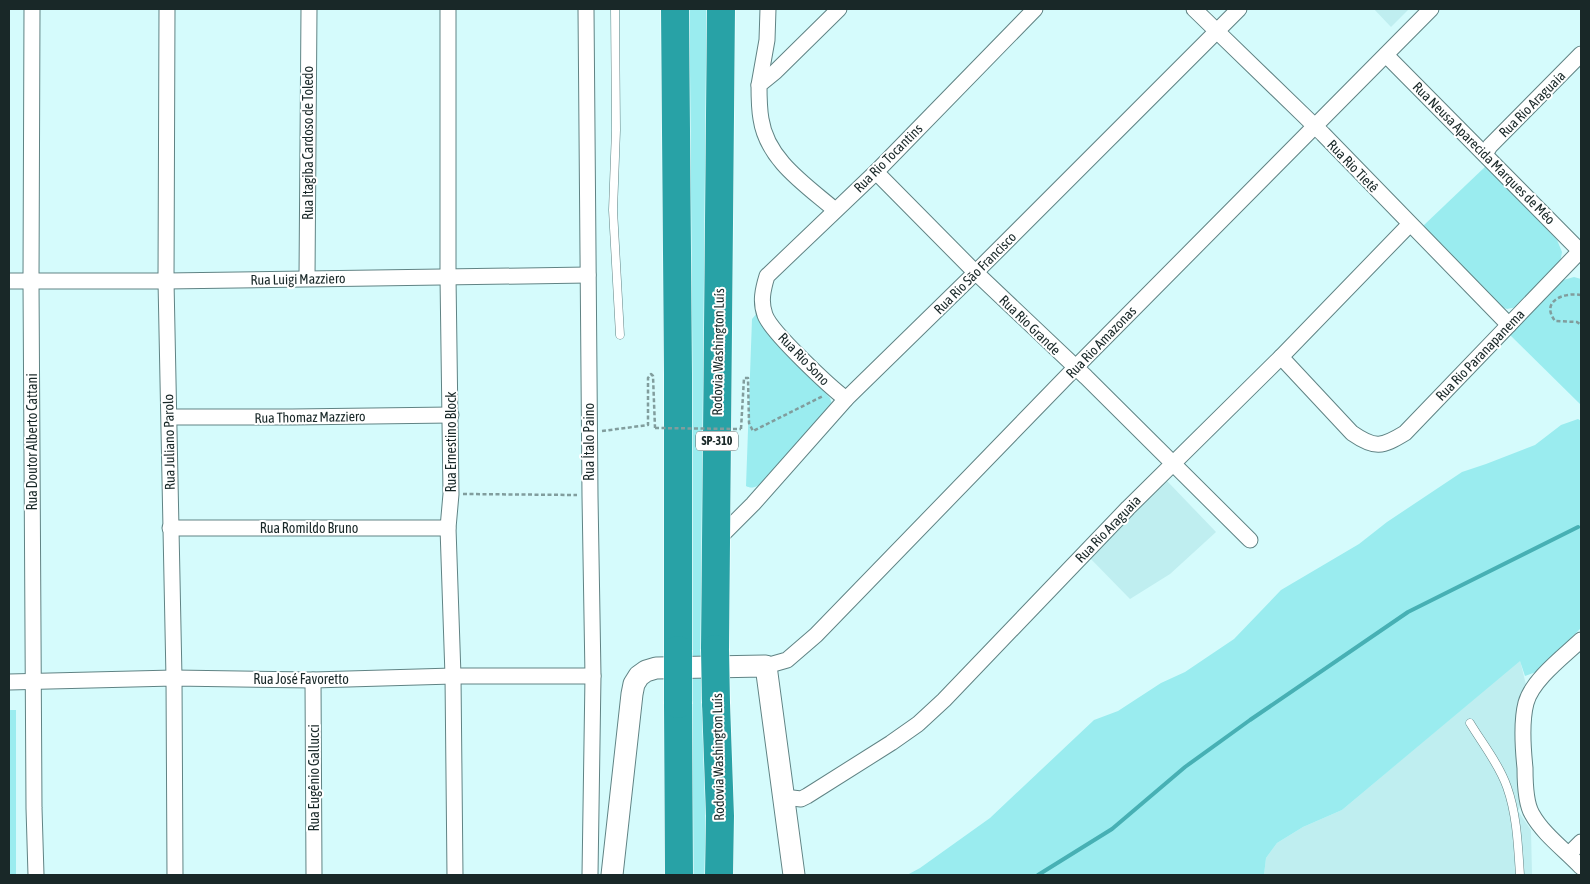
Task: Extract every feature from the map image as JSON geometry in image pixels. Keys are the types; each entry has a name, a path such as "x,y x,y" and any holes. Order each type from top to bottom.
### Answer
{"highway":[{"name":"SP-310","path":"675,9 679,875"},
{"name":"Rodovia Washington Luís","path":"719,875 720,816 715,648 721,9"},
{"path":"720,816 728,854 729,875"},
{"path":"675,875 678,818"}],"street":[{"name":"Rua Doutor Alberto Cattani","path":"32,9 31,281 36,875"},
{"name":"Rua Juliano Parolo","path":"167,9 166,281 174,678 175,875"},
{"name":"Rua Itagiba Cardoso de Toledo","path":"308,278 309,9"},
{"name":"Rua Ernestino Block","path":"448,9 448,277 451,415 451,494 448,528 453,676 455,875"},
{"name":"Rua Ítalo Paino","path":"586,9 593,676 590,875"},
{"path":"768,9 767,40 759,85 761,121 768,142 782,164 835,210"},
{"path":"759,85 775,72 839,9"},
{"name":"Rua Rio Tocantins","path":"765,315 762,296 767,276 876,172 1035,9"},
{"name":"Rua Rio Tietê","path":"1194,9 1313,125 1509,325"},
{"name":"Rua Rio São Francisco","path":"716,541 753,504 841,395 976,272 1239,9"},
{"name":"Rua Rio Amazonas","path":"766,666 787,660 816,635 1313,125 1431,9"},
{"name":"Rua Rio Araguaia","path":"1484,154 1581,54"},
{"name":"Rua Neusa Aparecida Marques de Méo","path":"1386,55 1581,251"},
{"name":"Rua Rio Grande","path":"876,172 1250,540"},
{"name":"Rua Rio Araguaia","path":"784,797 801,799 807,796 918,724 944,700 1173,463 1409,225"},
{"name":"Rua Rio Paranapanema","path":"1280,357 1339,421 1362,440 1380,446 1391,442 1405,433 1581,251"},
{"name":"Rua Luigi Mazziero","path":"9,281 166,281 588,275"},
{"name":"Rua Rio Sono","path":"765,315 786,342 841,395"},
{"name":"Rua Thomaz Mazziero","path":"170,417 451,415"},
{"name":"Rua Romildo Bruno","path":"170,528 448,528"},
{"path":"1581,640 1544,676 1533,690 1526,703 1523,742 1530,812 1540,826 1581,867"},
{"path":"612,875 627,724 634,684 639,676 646,671 656,668 766,666 794,875"},
{"name":"Rua José Favoretto","path":"9,682 174,678 313,680 453,676 593,676"},
{"name":"Rua Eugênio Gallucci","path":"313,680 314,875"},
{"path":"1569,854 1581,842"}],"lane":[{"path":"615,9 616,130 613,210 620,335"},
{"path":"1470,723 1499,770 1507,787 1516,823 1520,875"}],"path":[{"path":"1581,295 1561,296 1554,301 1550,308 1550,315 1555,321 1577,322 1581,325"},
{"path":"590,432 648,425 648,378 651,374 654,376 655,428 741,429 744,378 748,378 749,423 753,431 841,395"},
{"path":"451,494 590,496"}],"shaded area":[{"path":"679,9 707,9 708,658 685,657"},
{"path":"1374,9 1409,9 1391,27"},
{"path":"1487,165 1557,240 1562,252 1560,263 1517,307 1507,309 1502,307 1423,226"},
{"path":"1574,277 1581,279 1581,405 1510,335 1563,280"},
{"path":"757,313 830,398 832,404 765,481 756,487 751,487 746,486 752,319"},
{"path":"1578,419 1581,421 1581,628 1536,672 1525,676 1520,661 1342,810 1303,827 1277,843 1266,858 1264,875 907,875 920,868 990,818 1094,720 1118,711 1161,683 1185,672 1234,639 1281,590 1359,544 1387,522 1462,472 1535,445 1561,425"},
{"path":"1167,481 1216,532 1170,574 1130,599 1088,556"},
{"path":"1520,660 1527,689 1523,798 1518,811 1531,830 1532,875 1264,875 1266,858 1277,843 1303,827 1342,810"},
{"path":"685,674 706,676 708,875 688,875"},
{"path":"9,710 16,710 16,875 9,875"}],"waterway":[{"path":"1038,875 1112,829 1185,767 1408,612 1578,527"}]}
